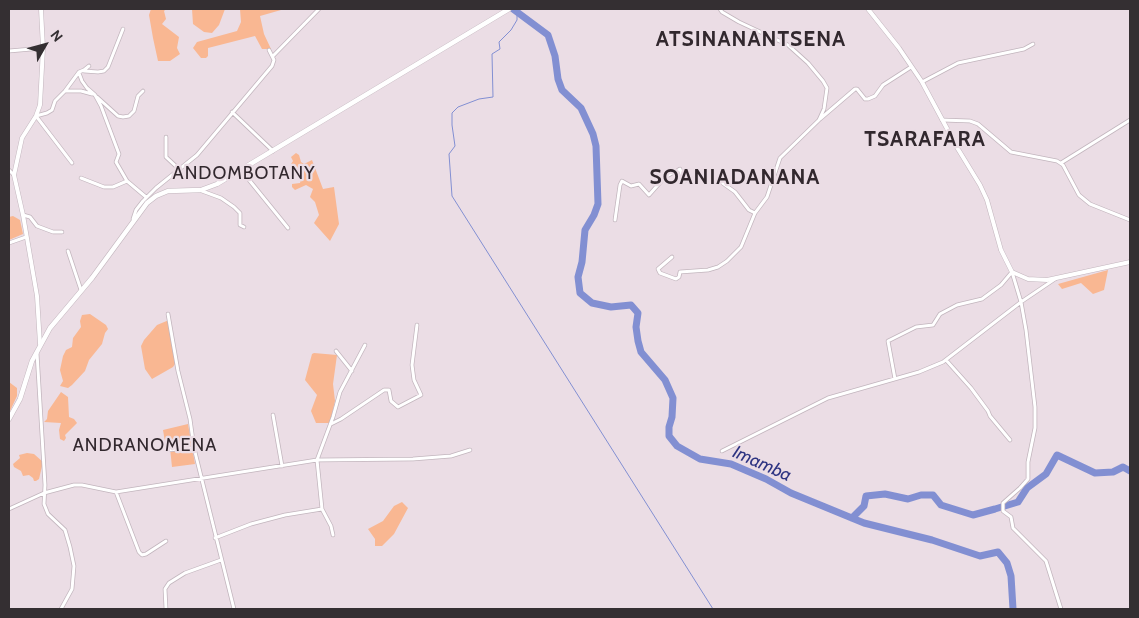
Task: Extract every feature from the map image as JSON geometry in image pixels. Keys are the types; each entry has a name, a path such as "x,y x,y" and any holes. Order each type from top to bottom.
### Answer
{"main road":[{"path":"9,419 20,399 32,361 50,328 82,291 147,203 156,196 172,190 201,190 217,184 509,9"}],"street":[{"path":"40,344 37,296 14,175 22,138 36,116 40,105 43,48 41,9"},
{"path":"273,56 319,9"},
{"path":"720,9 739,22 788,45 808,64 827,88 824,109 820,120"},
{"path":"868,9 922,82 980,185 987,200 1002,250 1012,272 1021,302 1035,407 1035,428 1028,462 1028,479 1003,503 1003,511 1011,516 1013,528 1046,561 1061,609"},
{"path":"84,70 98,72 108,67 123,29"},
{"path":"922,82 958,63 1024,48 1033,44"},
{"path":"9,51 43,48"},
{"path":"132,224 136,210 146,197 197,155 272,66 274,60 269,50"},
{"path":"36,116 52,110 55,101 79,72 89,66"},
{"path":"672,257 658,269 660,273 676,279 680,277 680,272 708,270 718,267 726,261 741,247 756,213 767,197 780,158 856,88 868,100 875,96 885,84 911,67"},
{"path":"79,72 87,88 118,116 129,116 134,111 138,96 143,91"},
{"path":"65,91 81,91 95,95"},
{"path":"95,95 119,154 116,162 127,181 146,197"},
{"path":"232,112 273,150"},
{"path":"36,116 72,163"},
{"path":"942,120 970,121 978,124 1011,152 1057,161 1063,165 1079,195 1090,204 1130,220"},
{"path":"1060,163 1130,120"},
{"path":"166,138 166,157 180,170"},
{"path":"615,220 622,181 630,186 639,184 649,195 665,177 680,169 684,181 702,177 721,182 735,192 749,210 756,213"},
{"path":"9,170 14,175"},
{"path":"241,170 288,228"},
{"path":"81,178 104,187 113,187 127,181"},
{"path":"201,190 221,198 234,207 240,213 240,225 244,227"},
{"path":"23,215 30,217 37,226 53,232 62,232"},
{"path":"9,243 26,236"},
{"path":"68,251 82,291"},
{"path":"1012,272 1028,279 1055,279 1109,265 1130,262"},
{"path":"895,379 888,341 916,327 933,325 940,314 957,305 982,299 1001,285 1012,272"},
{"path":"722,451 828,398 919,372 946,360 1021,302 1055,279"},
{"path":"168,314 178,371 190,419 194,448 234,609"},
{"path":"331,424 384,390 389,390 391,401 398,407 420,395 414,380 412,365 417,325"},
{"path":"333,535 322,509 317,460 331,424 340,392 365,344"},
{"path":"37,351 46,485 44,504 48,514 65,530 74,566 72,589 61,609"},
{"path":"336,351 352,370"},
{"path":"946,360 971,388 988,410 990,416 1010,440"},
{"path":"273,415 282,466"},
{"path":"167,450 194,448"},
{"path":"9,509 44,493 82,484 116,492 317,460 413,459 451,456 470,450"},
{"path":"116,492 139,552 142,555 166,541"},
{"path":"215,538 285,514 322,509"},
{"path":"166,609 165,589 169,583 185,573 221,560"}],"shaded area":[{"path":"151,9 166,9 164,11 166,19 162,24 179,37 177,48 180,54 170,61 158,61 149,15"},
{"path":"192,9 225,9 219,25 212,33 204,32 193,24"},
{"path":"240,9 281,10 260,16 264,34 271,49 262,49 255,36 208,48 208,56 201,58 193,48 197,42 237,31 241,22"},
{"path":"296,153 304,164 312,160 323,189 334,187 339,224 330,241 314,223 319,215 315,202 310,197 313,189 306,185 295,190 292,187 292,184 300,183 301,179 297,174 296,167 291,164 293,161 291,157"},
{"path":"13,216 20,220 23,234 9,240 9,217"},
{"path":"1108,270 1104,290 1093,294 1081,283 1062,289 1058,284"},
{"path":"90,314 106,325 108,329 102,344 89,360 85,371 72,385 68,388 60,386 63,381 60,370 63,356 66,350 72,347 73,338 81,327 82,315"},
{"path":"169,320 175,364 152,379 145,369 141,346 157,325"},
{"path":"312,354 337,355 333,384 335,401 330,423 316,423 311,411 317,395 305,380"},
{"path":"9,382 17,388 17,396 9,413"},
{"path":"61,392 68,397 69,417 77,423 65,435 64,441 60,439 59,430 61,423 44,422 47,419 48,411"},
{"path":"188,424 195,464 172,467 170,448 166,448 163,430"},
{"path":"34,454 43,462 39,479 36,481 29,475 23,476 21,471 14,467 13,464 20,458 19,455"},
{"path":"402,502 408,508 394,534 382,546 375,546 375,539 368,529 383,521 394,506"}],"waterway":[{"name":"Imamba","path":"513,9 548,35 555,56 558,79 562,90 581,108 593,134 596,146 598,204 585,230 582,262 578,277 580,293 592,303 611,307 631,305 638,313 636,327 641,352 665,380 673,398 669,436 677,446 700,459 731,464 766,479 791,493 864,523 932,540 980,556 998,552 1007,563 1011,576 1013,609"},
{"path":"517,12 517,20 511,30 499,42 500,49 492,54 493,97 479,99 458,107 452,113 455,146 449,154 452,196 713,609"},
{"path":"852,518 864,506 866,496 885,494 908,499 921,495 933,495 941,505 973,515 1018,502 1027,488 1046,474 1057,455 1095,473 1113,472 1123,467 1130,471"}],"district":[{"name":"ATSINANANTSENA","path":"751,40"},
{"name":"TSARAFARA","path":"925,140"},
{"name":"ANDOMBOTANY","path":"244,174"},
{"name":"SOANIADANANA","path":"735,178"},
{"name":"ANDRANOMENA","path":"145,446"}]}
